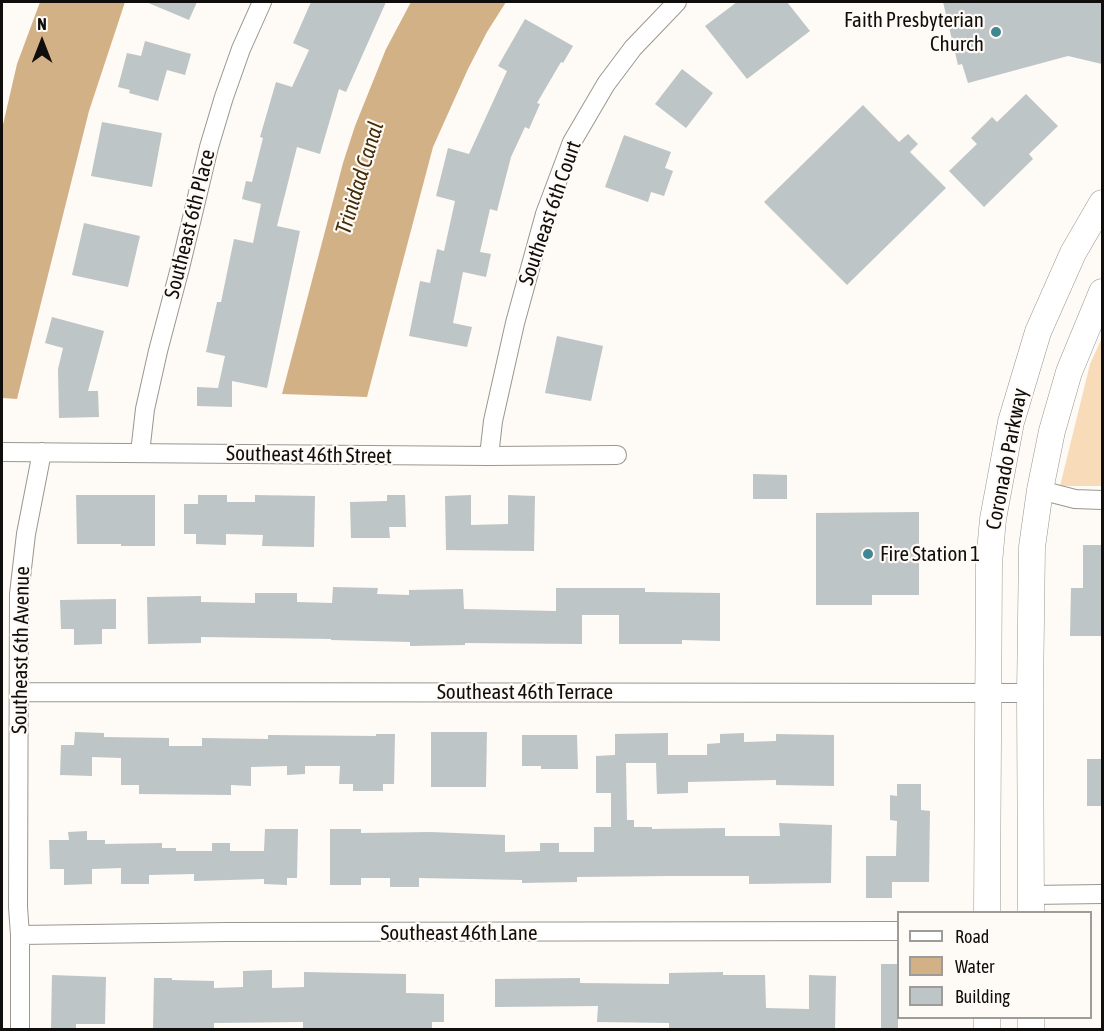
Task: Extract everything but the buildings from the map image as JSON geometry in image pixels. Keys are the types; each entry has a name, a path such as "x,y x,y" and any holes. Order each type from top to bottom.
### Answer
{"street":[{"name":"Southeast 6th Place","path":"140,453 145,409 158,351 209,147 241,49 262,2"},
{"name":"Southeast 6th Court","path":"489,456 493,421 515,322 545,214 572,142 606,84 633,48 677,2"},
{"name":"Coronado Parkway","path":"987,911 988,563 993,519 1011,422 1038,332 1073,253 1102,202"},
{"name":"Coronado Parkway","path":"1031,904 1032,547 1040,490 1060,400 1102,292"},
{"name":"Southeast 46th Street","path":"2,452 617,455"},
{"name":"Southeast 6th Avenue","path":"20,1029 19,614 22,565 42,452"},
{"path":"1040,490 1075,500 1102,500"},
{"name":"Southeast 46th Terrace","path":"20,692 1030,693"},
{"path":"1031,904 1102,894"},
{"name":"Southeast 46th Lane","path":"20,935 227,932 897,931"}],"shaded area":[{"path":"1102,338 1102,486 1060,486 1090,364"}],"water":[{"path":"40,2 125,2 89,111 17,399 2,398 2,129 17,64"},
{"name":"Trinidad Canal","path":"411,2 506,2 468,69 433,147 367,397 282,394 343,163 355,126 386,49"}],"place":[{"name":"Faith Presbyterian Church","path":"996,32"},
{"name":"Fire Station 1","path":"868,554"}]}
